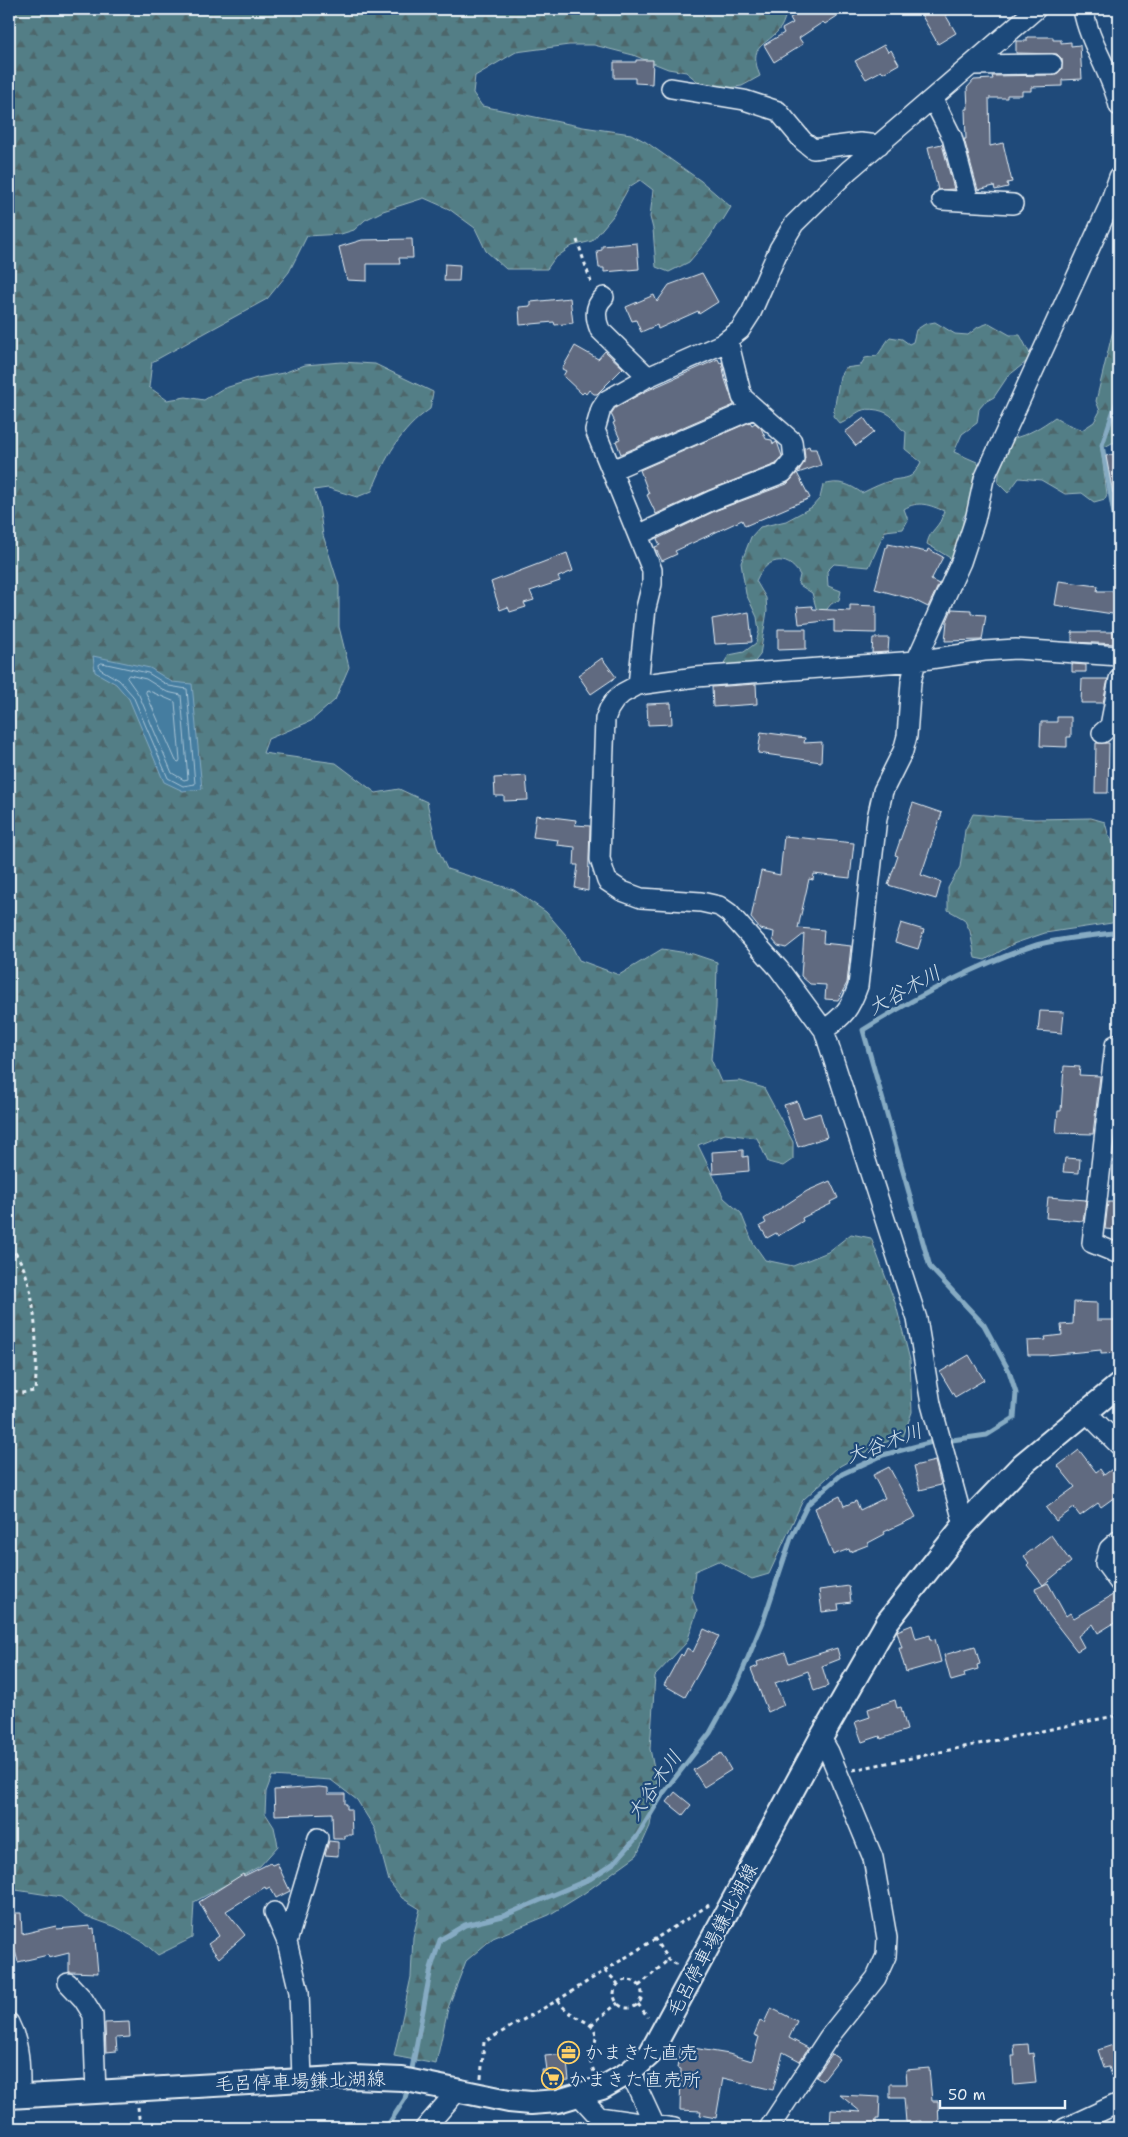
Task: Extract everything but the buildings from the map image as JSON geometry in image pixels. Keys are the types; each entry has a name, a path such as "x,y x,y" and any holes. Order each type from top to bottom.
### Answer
{"main road":[{"name":"毛呂停車場鎌北湖線","path":"14,2097 354,2077 411,2080 509,2101 531,2103 558,2101 602,2088 630,2072 650,2054 821,1738 888,1621 964,1525 1024,1464 1119,1385"}],"street":[{"path":"638,685 646,608 652,584 652,570 595,430 601,409 607,400 648,377 728,340 740,330 751,313 778,249 794,224 848,171 1036,9"},
{"path":"1083,9 1088,32 1116,92 1119,106"},
{"path":"972,65 1052,64"},
{"path":"671,88 744,100 778,111 803,141 813,148 860,143 879,145"},
{"path":"933,99 952,137 969,201"},
{"path":"824,1030 842,1017 851,1005 858,986 877,818 883,791 903,751 911,682 916,662 961,562 975,520 984,479 1108,208 1119,177"},
{"path":"942,200 1013,204"},
{"path":"604,297 596,307 596,320 600,330 648,377"},
{"path":"638,535 714,500 783,473 794,459 792,440 753,409 742,397 728,340"},
{"path":"612,470 753,409"},
{"path":"964,1525 931,1404 917,1319 824,1030 779,969 729,913 719,906 701,902 641,898 622,891 607,881 600,859 605,719 615,700 638,685 696,677 916,662 984,651 1016,649 1119,656"},
{"path":"1102,733 1110,726 1119,679"},
{"path":"1119,1045 1115,1045 1111,1155 1092,1243 1119,1254"},
{"path":"1087,1413 1119,1445"},
{"path":"1119,1540 1109,1549 1105,1563 1119,1582"},
{"path":"769,2128 829,2037 876,1978 886,1956 887,1938 873,1858 821,1738"},
{"path":"287,1942 318,1838"},
{"path":"274,1912 287,1942 298,1992 302,2079"},
{"path":"68,1983 83,1999 93,2015 96,2092"},
{"path":"9,2023 14,2034 20,2061 14,2097"},
{"path":"630,2072 665,2127"},
{"path":"425,2128 440,2120 455,2089"},
{"path":"579,2095 599,2117 665,2127"},
{"path":"1065,2128 1119,2103"}],"path":[{"path":"577,240 591,282"},
{"path":"9,1247 18,1256 27,1284 33,1311 37,1367 35,1392 21,1393 9,1389"},
{"path":"838,1774 1119,1715"},
{"path":"481,2078 484,2042 558,2000 654,1938 719,1899 737,1893"},
{"path":"654,1938 668,1960 685,1968"},
{"path":"639,1986 668,1960"},
{"path":"605,1970 618,1984"},
{"path":"628,1980 633,1981 639,1986 642,1994 638,2004 628,2008 618,2003 614,1994 618,1984 628,1980"},
{"path":"558,2000 570,2014 591,2025 595,2031 596,2042 589,2058 590,2066 596,2076"},
{"path":"591,2025 618,2003"},
{"path":"638,2004 653,2023"}],"green space":[{"path":"9,9 793,9 787,12 781,27 757,52 757,65 760,76 742,86 728,88 709,86 697,81 686,72 668,69 633,55 594,45 569,45 516,52 475,76 473,93 482,106 583,127 631,134 646,142 701,181 731,207 723,220 716,226 710,237 689,262 669,272 656,267 653,229 650,217 653,190 640,180 629,187 613,216 592,241 572,246 554,259 547,269 506,269 486,251 475,228 449,209 424,198 383,211 365,220 354,230 341,234 307,236 289,272 267,299 152,362 149,387 167,400 186,397 204,400 222,389 257,378 283,373 305,365 341,362 375,364 433,392 430,409 419,417 402,435 382,467 372,491 357,497 328,488 314,490 319,505 323,535 339,586 339,627 349,667 335,700 311,721 268,739 263,753 336,763 376,793 399,789 427,802 437,847 447,869 514,890 546,912 566,935 579,960 619,975 662,949 693,954 717,962 716,1008 711,1059 721,1082 740,1081 764,1088 793,1142 793,1159 783,1166 768,1162 757,1138 725,1134 698,1145 724,1198 741,1213 753,1243 765,1260 793,1266 828,1252 851,1234 871,1238 896,1305 910,1360 912,1412 903,1437 880,1444 840,1466 803,1500 769,1574 752,1579 718,1561 695,1571 692,1597 697,1611 687,1642 655,1676 650,1749 657,1783 650,1826 637,1855 583,1894 549,1915 493,1938 466,1961 448,2008 436,2064 394,2056 411,1977 413,1937 420,1909 402,1898 389,1881 375,1829 357,1800 331,1780 272,1776 266,1792 265,1813 274,1827 278,1846 260,1866 194,1902 192,1938 158,1955 143,1942 116,1927 83,1915 61,1897 16,1890 9,1892"},
{"path":"1119,314 1119,442 1112,443 1101,449 1107,494 1105,499 1094,502 1082,493 1065,494 1041,480 1019,478 1008,493 998,483 1001,458 1011,439 1034,430 1055,417 1082,430 1094,422 1100,411 1096,401 1115,322"},
{"path":"935,322 955,334 968,335 978,327 989,323 1010,335 1020,335 1030,354 1026,362 1008,376 994,397 985,402 979,409 977,423 962,434 954,452 977,462 981,469 973,481 969,509 963,517 963,535 952,559 927,544 944,511 929,505 919,504 904,509 908,520 903,529 885,531 869,567 834,564 827,571 828,586 841,591 839,600 831,604 823,614 817,611 812,593 798,584 800,575 794,568 782,561 770,563 760,573 756,581 766,598 767,611 760,655 752,665 729,668 724,663 729,655 744,652 756,643 759,631 757,617 746,594 741,563 751,537 760,527 786,521 812,507 820,498 823,485 844,484 862,493 893,480 910,476 918,468 921,462 905,449 906,432 890,415 868,409 857,413 840,424 833,416 840,376 845,368 860,366 865,358 877,356 890,337 902,339 909,344 913,342 916,330 925,324"},
{"path":"973,814 1034,819 1091,818 1105,822 1108,834 1119,853 1119,918 1112,923 1045,933 1013,944 985,960 975,958 970,931 964,919 948,910 948,888 960,867 965,830"}],"water":[{"path":"93,656 150,668 172,682 192,684 202,789 183,791 164,782 129,699 116,684 95,672"}],"waterway":[{"path":"1119,395 1102,445 1119,543"},
{"name":"大谷木川","path":"1119,790 1116,815 1119,830"},
{"name":"大谷木川","path":"945,1441 987,1435 1014,1418 1016,1393 1009,1371 984,1325 930,1267 863,1030 945,983 1011,954 1053,941 1119,932"},
{"name":"大谷木川","path":"411,2074 431,1968 440,1940 465,1925 503,1916 590,1879 614,1863 636,1838 664,1792 710,1733 737,1684 763,1622 791,1538 808,1504 842,1474 883,1455 936,1441"},
{"name":"大谷木川","path":"386,2128 405,2099 408,2085"}],"place":[{"name":"かまきた直売","path":"568,2052"},
{"name":"かまきた直売所","path":"552,2079"}]}
